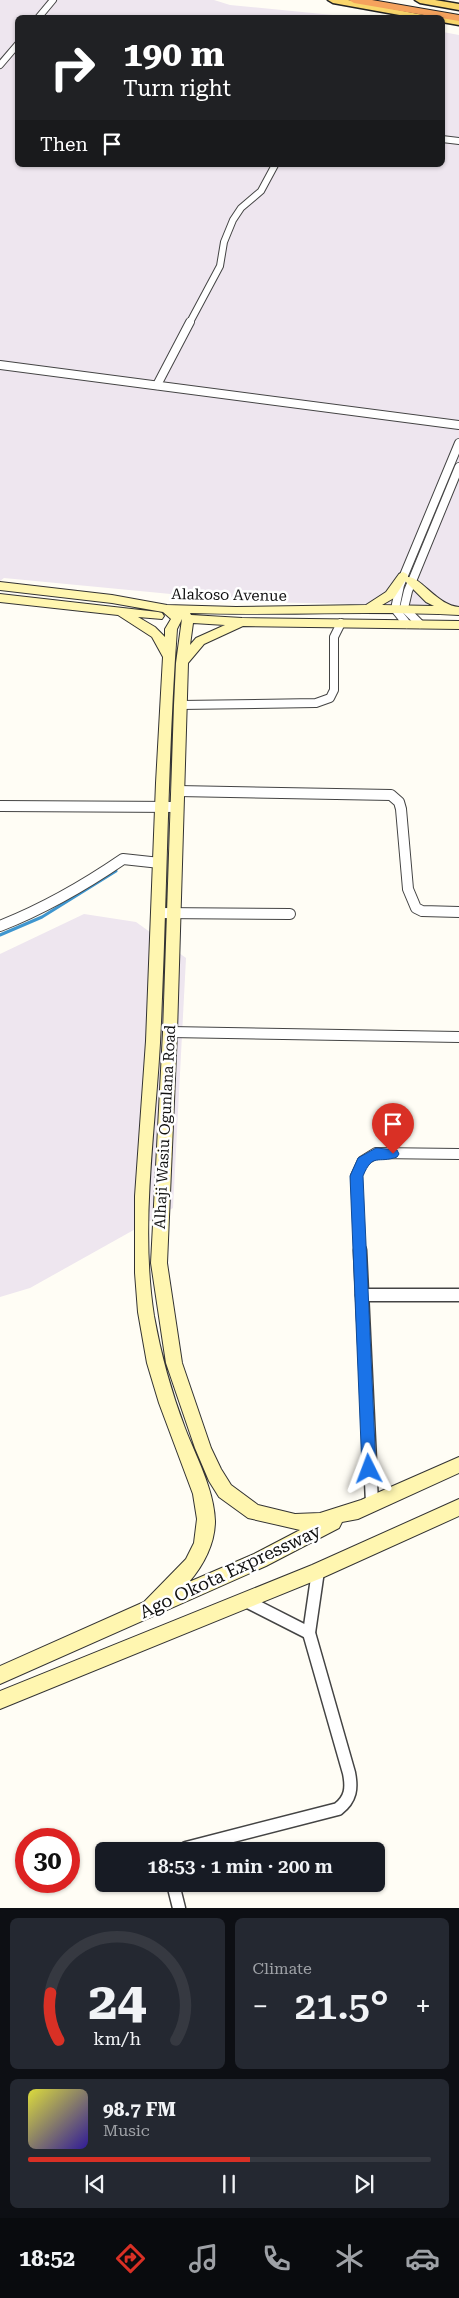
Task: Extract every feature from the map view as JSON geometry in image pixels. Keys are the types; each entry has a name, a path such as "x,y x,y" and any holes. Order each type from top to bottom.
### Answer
{"highway":[{"path":"391,0 459,12"},
{"path":"357,2 440,15"},
{"path":"445,16 459,18"}],"main road":[{"path":"333,0 357,2 420,15"},
{"path":"420,0 459,7"},
{"path":"445,20 459,22"}],"street":[{"path":"40,15 52,0"},
{"path":"0,65 15,48"},
{"path":"445,139 459,141"},
{"path":"157,385 220,266 224,242 233,220 241,208 261,191 274,167"},
{"path":"0,365 459,425"},
{"path":"407,624 400,608 407,578 459,443"},
{"path":"334,611 372,607 390,595 407,578 459,467"},
{"path":"407,578 430,599 456,611"},
{"name":"Alakoso Avenue","path":"0,586 112,599 178,614 400,608 456,611"},
{"name":"Alakoso Avenue","path":"0,598 118,611 178,614 242,622 459,625"},
{"path":"400,608 420,624"},
{"path":"118,611 155,632 165,643 176,661 200,641 242,622"},
{"name":"Alhaji Wasiu Ogunlana Road","path":"178,614 171,630 180,704 170,1032 159,1263 174,1363 203,1448 215,1475 226,1491 254,1512 295,1522 320,1521 366,1506"},
{"path":"180,704 316,702 330,698 334,690 334,637 341,623"},
{"name":"Alhaji Wasiu Ogunlana Road","path":"149,1610 190,1570 202,1547 206,1534 201,1489 164,1393 156,1366 145,1302 142,1220 151,1076 162,807 176,661"},
{"path":"178,791 384,794 396,798 401,809 408,889 416,908 422,911 459,912"},
{"path":"0,806 178,807"},
{"path":"0,926 26,916 100,875 123,859 160,863"},
{"path":"158,912 290,914"},
{"path":"170,1032 459,1037"},
{"path":"366,1506 362,1295 356,1176 363,1161 376,1153 459,1154"},
{"path":"362,1295 459,1295"},
{"name":"Ago Okota Expressway","path":"0,1675 260,1560 366,1506 459,1465"},
{"name":"Ago Okota Expressway","path":"0,1700 318,1571 459,1508"},
{"path":"209,1842 338,1809 346,1804 351,1795 352,1785 309,1633 318,1571"},
{"path":"246,1601 309,1633"},
{"path":"175,1892 179,1908"}],"shaded area":[{"path":"0,0 214,0 230,5 332,15 15,15 15,167 445,167 445,32 459,35 459,606 254,602 4,578 0,581"},
{"path":"84,914 136,922 186,958 173,1208 30,1288 0,1297 0,954"}],"waterway":[{"path":"0,935 42,917 116,871"}],"route":[{"path":"369,1469 356,1176 363,1161 368,1157 376,1153 393,1154"}]}
